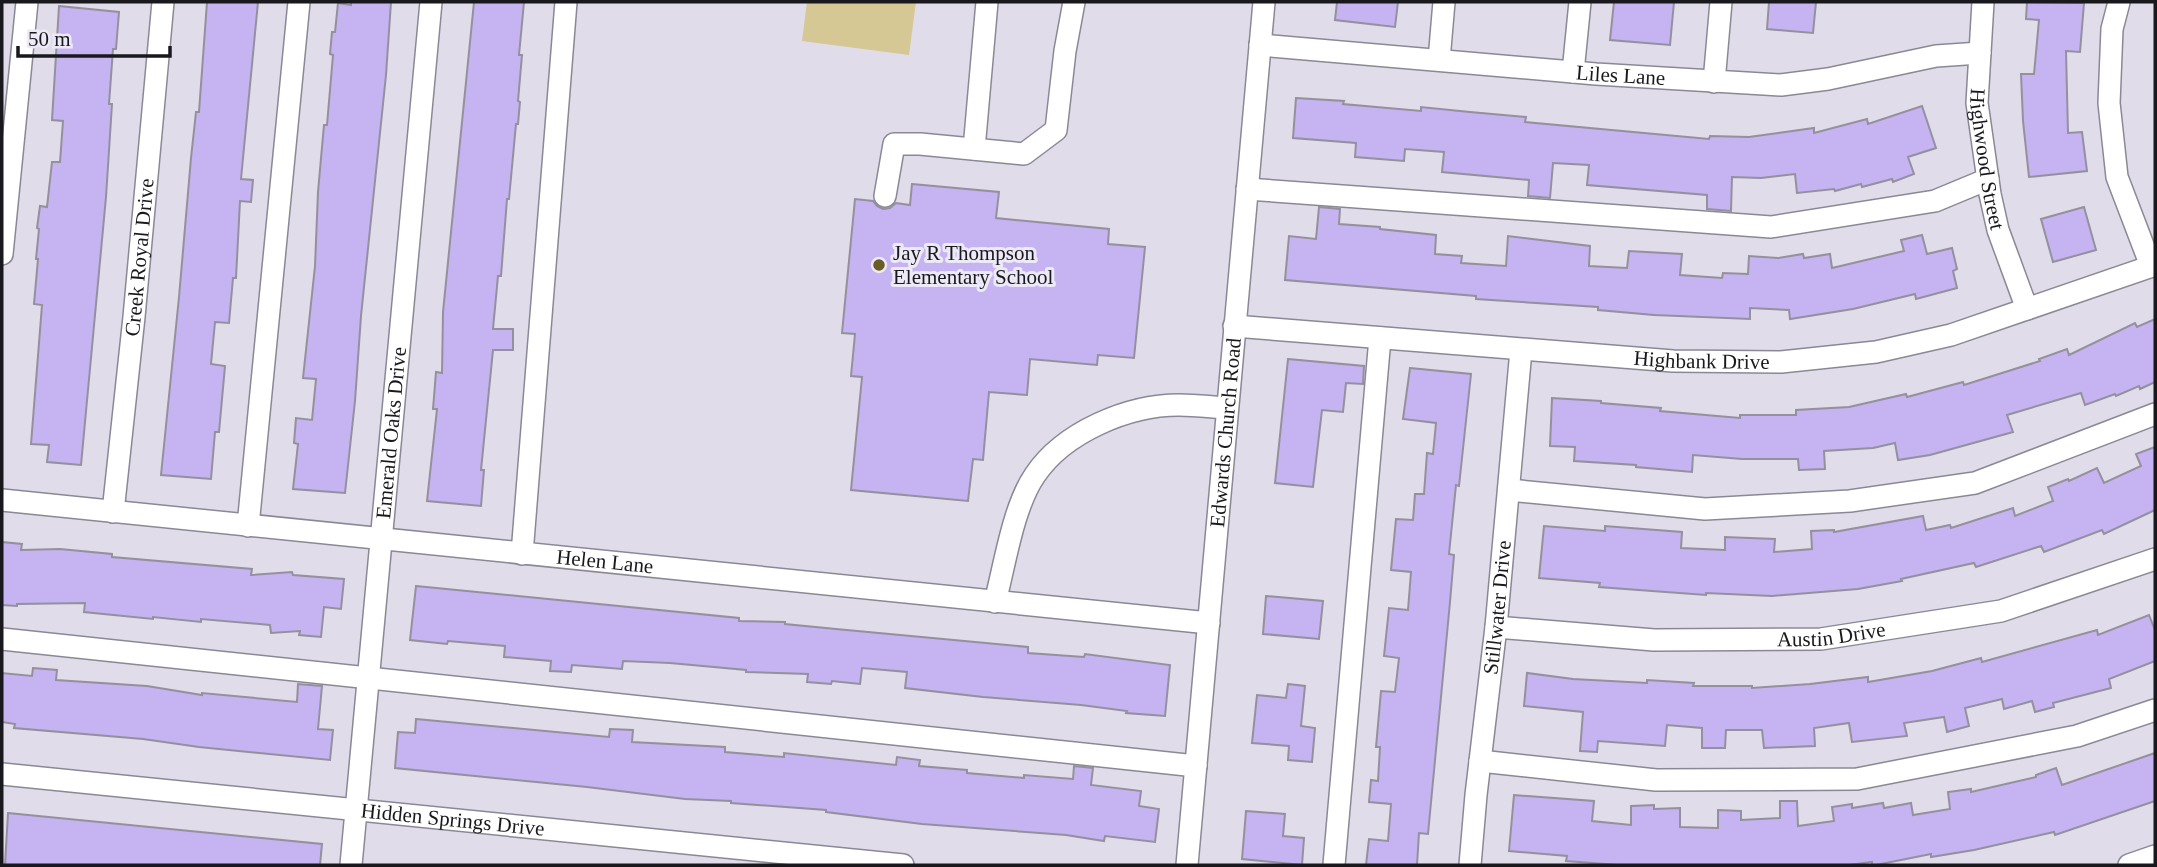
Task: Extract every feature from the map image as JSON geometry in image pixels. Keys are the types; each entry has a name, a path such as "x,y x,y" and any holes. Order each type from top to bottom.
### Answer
{"street":[{"path":"2,254 27,2"},
{"name":"Creek Royal Drive","path":"113,512 163,2"},
{"path":"248,526 299,2"},
{"name":"Emerald Oaks Drive","path":"351,865 431,2"},
{"path":"522,554 566,2"},
{"path":"974,149 987,2"},
{"path":"884,196 894,144 1024,154 1056,130 1074,2"},
{"name":"Edwards Church Road","path":"1186,865 1260,46 1261,2"},
{"path":"1439,60 1444,2"},
{"path":"1573,72 1580,2"},
{"path":"1714,82 1721,2"},
{"name":"Highwood Street","path":"1983,2 1977,103 1987,179 1998,230 2027,309"},
{"path":"2119,2 2112,29 2109,103 2117,177 2153,265"},
{"name":"Liles Lane","path":"1260,46 1573,72 1781,85 1828,79 1936,56 1980,53"},
{"path":"1247,189 1770,227 1935,201 1987,179"},
{"name":"Highbank Drive","path":"1234,326 1673,361 1781,362 1876,352 1951,335 2153,265"},
{"path":"1334,865 1380,338"},
{"name":"Stillwater Drive","path":"1470,865 1496,627 1521,350"},
{"path":"995,602 1018,512 1035,475 1066,442 1125,412 1177,405 1227,408"},
{"path":"1508,490 1705,509 1850,501 1975,483 2155,414"},
{"name":"Helen Lane","path":"2,500 1209,623"},
{"name":"Austin Drive","path":"1496,627 1654,640 1821,639 2001,611 2155,559"},
{"path":"2,639 1196,766"},
{"path":"1480,761 1656,780 1857,779 2077,736 2155,710"},
{"name":"Hidden Springs Drive","path":"2,774 903,865"},
{"path":"2129,865 2155,856"}],"shaded area":[{"path":"807,2 916,2 909,55 802,41"}],"building":[{"path":"207,2 258,2 241,179 253,180 251,202 240,201 236,278 233,278 229,323 215,322 211,364 225,366 219,432 215,432 211,479 161,475 191,158 196,112 199,112"},
{"path":"351,2 391,2 345,493 293,489 298,444 294,443 296,418 312,420 316,379 303,378 315,266 324,125 327,125 333,55 330,54 332,32 335,32 338,3 351,5"},
{"path":"474,2 524,2 519,55 522,55 518,124 493,329 513,329 513,350 493,350 481,470 484,470 481,506 427,501 437,409 433,409 436,372 442,373 443,312"},
{"path":"1337,2 1398,2 1395,27 1335,20"},
{"path":"1614,2 1674,2 1670,45 1610,40"},
{"path":"1769,2 1816,2 1813,33 1767,29"},
{"path":"2027,2 2084,3 2080,52 2066,51 2068,133 2082,132 2087,171 2029,177 2021,74 2034,74 2039,20 2026,19"},
{"path":"59,6 119,12 116,49 113,49 106,197 81,465 47,462 49,445 31,444 42,305 34,304 38,259 37,228 40,206 47,207 52,162 60,162 63,121 52,120"},
{"path":"1296,98 1421,111 1421,107 1526,117 1525,122 1709,139 1710,136 1749,137 1814,128 1814,133 1867,119 1868,124 1922,106 1936,148 1908,157 1914,174 1893,182 1892,179 1835,191 1797,193 1795,174 1761,178 1732,177 1731,211 1707,209 1707,195 1587,185 1589,165 1553,163 1550,198 1528,196 1529,180 1442,172 1444,152 1405,149 1404,161 1355,157 1356,143 1293,138"},
{"path":"912,184 999,192 996,218 1109,229 1108,244 1145,247 1134,358 1098,355 1097,365 1030,359 1027,395 989,392 983,460 973,459 968,501 851,490 862,377 851,376 855,334 842,333 855,199 873,201 883,209 896,203 910,205"},
{"path":"1319,207 1340,209 1339,224 1436,235 1435,254 1462,256 1461,263 1506,266 1508,236 1590,246 1589,266 1627,268 1629,251 1682,254 1680,275 1722,278 1723,273 1748,274 1749,256 1778,258 1803,254 1804,258 1830,254 1832,268 1904,251 1901,240 1922,235 1927,254 1952,248 1957,269 1953,271 1957,288 1916,299 1915,294 1853,309 1790,319 1789,310 1750,308 1750,319 1654,315 1598,310 1598,307 1476,299 1476,296 1285,280 1289,236 1316,239"},
{"path":"2084,207 2096,250 2053,262 2041,219"},
{"path":"2155,319 2155,382 2085,405 2081,393 2007,415 2013,432 1930,455 1898,460 1895,443 1873,448 1824,451 1825,469 1799,470 1798,459 1742,459 1693,455 1692,472 1574,461 1575,447 1550,446 1552,398 1601,401 1661,408 1660,411 1740,418 1740,415 1796,415 1796,410 1849,407 1906,394 1907,397 1963,382 1964,385 2040,361 2039,359 2067,349 2069,355 2135,323 2137,327"},
{"path":"1288,359 1364,366 1363,384 1346,383 1343,412 1322,410 1313,487 1275,483"},
{"path":"1410,368 1471,374 1449,554 1454,555 1428,834 1419,833 1417,865 1366,865 1369,839 1388,841 1391,804 1369,802 1371,780 1378,781 1380,747 1376,747 1381,691 1395,692 1399,658 1384,656 1389,608 1408,610 1411,572 1391,570 1396,519 1413,520 1415,494 1424,494 1427,453 1433,454 1436,423 1403,419"},
{"path":"2155,447 2155,510 2104,534 2102,530 2044,552 2041,546 1976,567 1974,563 1858,589 1772,596 1706,595 1599,587 1600,583 1539,578 1544,526 1605,531 1605,526 1682,532 1681,548 1725,550 1725,537 1775,539 1774,552 1812,549 1811,531 1834,532 1923,516 1926,530 1950,525 1951,528 2013,508 2015,516 2053,501 2048,487 2097,468 2104,483 2141,466 2136,454"},
{"path":"2,542 22,544 21,550 60,549 112,554 112,557 252,569 251,575 292,572 293,575 344,579 341,609 324,607 321,637 299,635 300,631 271,633 270,625 201,619 201,622 153,619 84,612 85,603 2,605"},
{"path":"416,586 739,618 739,621 785,622 1028,647 1028,653 1084,657 1085,654 1170,665 1165,716 905,688 907,672 862,668 860,684 807,682 808,674 746,672 670,663 623,661 622,669 572,665 571,672 550,671 551,661 504,657 505,646 410,640"},
{"path":"1266,596 1323,601 1319,639 1263,634"},
{"path":"2149,615 2155,630 2155,661 2109,679 2111,688 2053,703 2054,707 2035,712 2032,701 2004,709 2002,699 1965,708 1969,726 1947,732 1944,717 1904,723 1907,736 1852,742 1849,723 1814,728 1815,746 1764,748 1762,730 1726,730 1725,748 1702,748 1702,728 1667,725 1665,746 1598,741 1597,752 1580,751 1583,712 1524,706 1527,673 1573,679 1647,683 1647,680 1694,683 1693,686 1752,688 1868,677 1868,682 1932,671 1981,658 1982,662 2097,630 2098,635"},
{"path":"33,668 57,670 56,680 147,686 202,695 297,702 298,684 322,686 318,729 333,730 330,760 14,728 15,724 2,722 2,673 32,676"},
{"path":"1288,684 1305,686 1301,726 1315,728 1312,762 1288,760 1289,746 1252,743 1257,695 1286,698"},
{"path":"416,719 609,737 610,729 633,730 632,742 725,747 725,752 784,757 784,753 896,765 897,757 920,760 919,766 1024,778 1024,775 1073,779 1074,766 1093,768 1091,785 1141,791 1139,806 1159,809 1155,842 1105,836 1104,841 1066,835 922,824 826,810 685,799 395,768 398,732 415,733"},
{"path":"2155,753 2155,801 2055,835 2054,832 1931,857 1931,854 1876,865 1872,865 1872,862 1849,865 1618,865 1566,861 1567,856 1509,851 1514,795 1594,801 1592,821 1631,825 1631,806 1680,808 1680,827 1718,828 1718,810 1741,811 1741,820 1780,818 1780,801 1797,801 1798,826 1834,821 1832,807 1852,804 1852,808 1883,803 1884,808 1911,803 1913,815 1950,809 1948,792 1971,789 1971,792 2036,777 2056,768 2062,785"},
{"path":"1246,811 1285,814 1283,836 1304,838 1302,865 1242,859"},
{"path":"8,813 322,844 320,865 5,865"}],"place":[{"name":"Jay R Thompson Elementary School","path":"879,265"}]}
